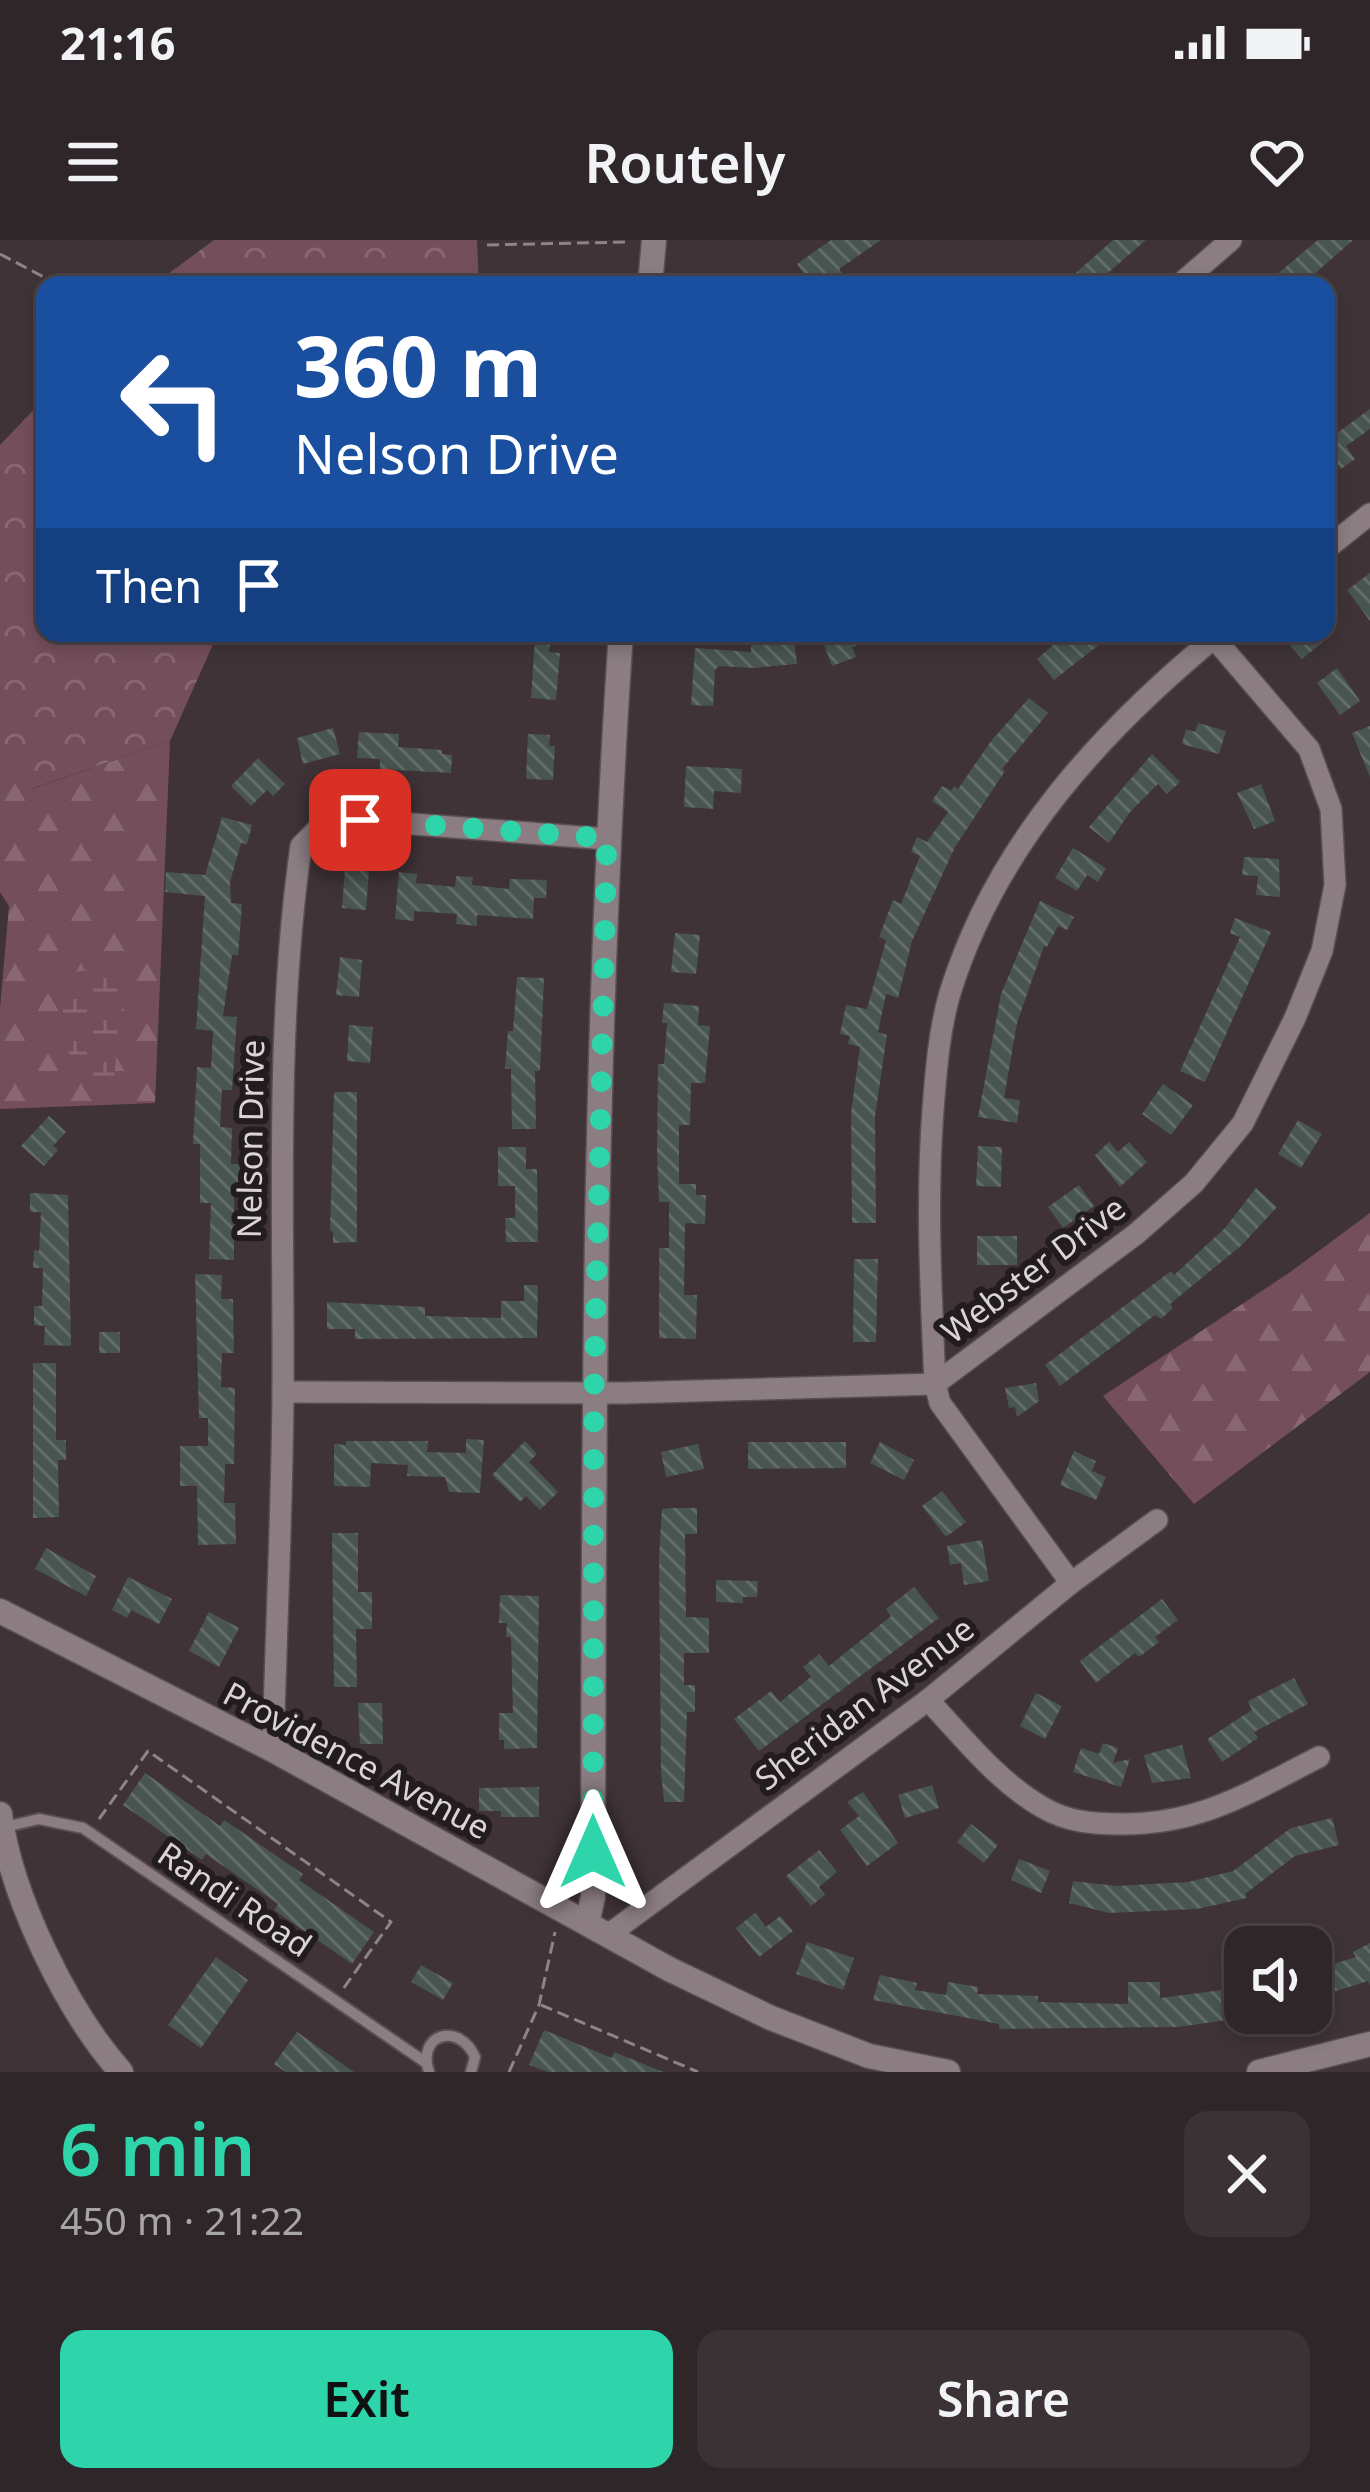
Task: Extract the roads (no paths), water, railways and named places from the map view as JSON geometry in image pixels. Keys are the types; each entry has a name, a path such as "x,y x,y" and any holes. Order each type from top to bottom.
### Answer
{"street":[{"path":"1189,276 1231,240"},
{"path":"651,276 654,241"},
{"path":"1335,542 1370,514"},
{"path":"598,1929 593,1897 594,1393 607,838 620,642"},
{"path":"1071,1583 940,1403 935,1384 927,1192 936,1068 950,995 980,916 1025,832 1086,757 1209,642"},
{"name":"Webster Drive","path":"283,1392 594,1393 935,1384 1136,1234 1194,1183 1243,1123 1322,952 1335,885 1331,809 1309,748 1223,642"},
{"name":"Nelson Drive","path":"274,1750 283,1392 280,1192 285,1020 301,846 323,824 360,820 607,838"},
{"name":"Sheridan Avenue","path":"598,1929 928,1700 1071,1583 1157,1520"},
{"name":"Providence Avenue","path":"0,1611 274,1750 669,1969 771,2018 869,2056 948,2072"},
{"path":"928,1700 1011,1784 1043,1808 1087,1824 1152,1825 1208,1813 1319,1757"},
{"path":"1,1821 18,1882 56,1976 96,2044 121,2072"},
{"path":"1259,2072 1316,2065 1370,2044"}],"lane":[{"name":"Randi Road","path":"1,1821 39,1819 89,1832 427,2067 432,2042 444,2035 458,2036 469,2043 475,2071"}]}
